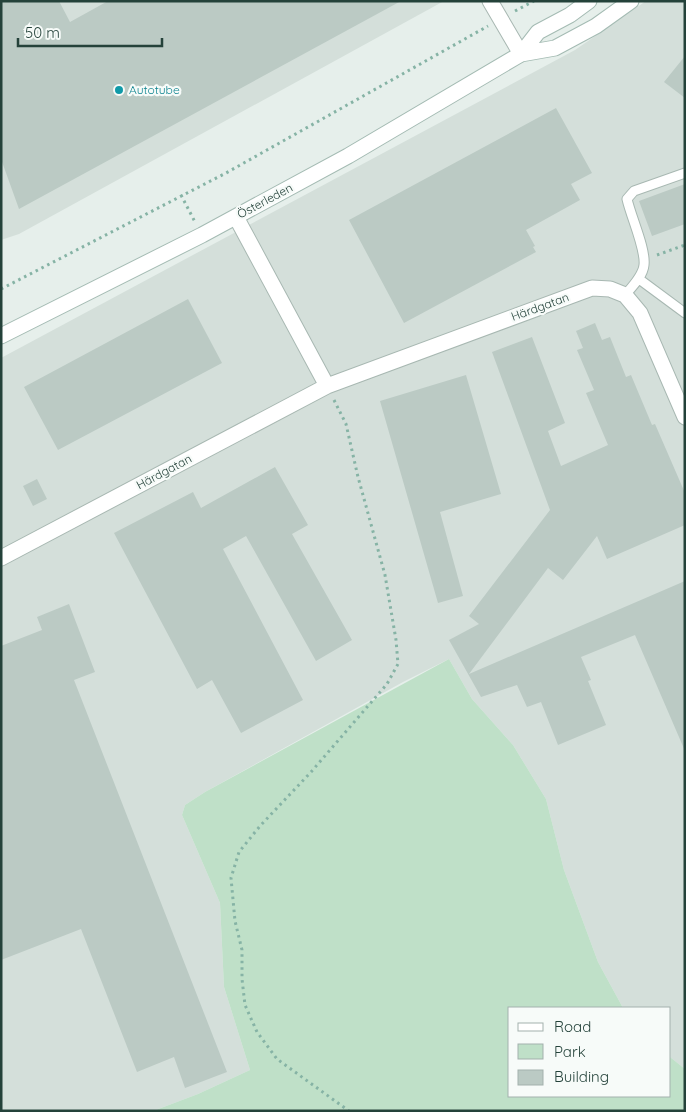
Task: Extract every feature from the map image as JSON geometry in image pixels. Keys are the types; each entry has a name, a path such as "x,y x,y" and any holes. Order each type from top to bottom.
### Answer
{"street":[{"path":"490,1 521,54"},
{"name":"Österleden","path":"521,54 538,32 570,15 589,1"},
{"name":"Österleden","path":"1,336 236,217 348,156 521,54 555,48 596,26 631,1"},
{"path":"236,217 327,386"},
{"name":"Härdgatan","path":"1,558 327,386 592,288 610,289 625,295"},
{"path":"625,295 640,314 685,417"}],"lane":[{"path":"625,295 639,279 644,265 643,251 627,199 634,191 685,172"},
{"path":"639,279 685,313"}],"path":[{"path":"1,289 234,168 534,1"},
{"path":"181,195 202,235"},
{"path":"644,260 685,245"},
{"path":"327,386 346,424 358,477 385,576 396,640 398,664 387,684 239,852 231,878 235,921 242,950 246,1005 257,1032 277,1059 349,1111"}],"shaded area":[{"name":"Autotube","path":"1,1 444,1 19,234 1,240"},
{"path":"646,1 685,1 685,1069 671,1058 671,1007 622,1007 598,962 564,870 546,799 513,745 472,699 449,659 403,682 185,805 182,815 220,903 224,987 250,1070 198,1094 153,1111 1,1111 1,358 575,50"}],"green space":[{"path":"449,659 472,699 513,745 546,799 564,870 598,962 622,1007 508,1007 508,1097 671,1097 671,1058 685,1069 685,1111 153,1111 198,1094 250,1070 224,987 220,903 182,815 185,805 205,792"}],"building":[{"name":"Autotube","path":"1,1 59,1 70,22 108,1 401,1 19,209 1,159"},
{"path":"685,56 685,98 664,82"},
{"path":"556,108 592,173 571,184 580,200 526,230 535,246 533,247 536,252 404,323 349,220"},
{"path":"685,184 685,224 652,236 639,201"},
{"path":"188,299 222,363 58,450 24,387"},
{"path":"595,323 602,340 610,337 626,377 631,375 652,425 655,424 685,493 685,525 607,559 597,536 563,580 548,568 469,674 685,581 685,751 635,635 581,657 591,680 588,681 606,725 558,745 541,702 527,707 517,685 481,697 449,640 479,624 469,616 550,510 492,352 532,337 565,423 548,431 561,466 608,445 586,393 594,390 577,350 583,348 576,331"},
{"path":"466,375 501,494 440,512 463,596 438,603 380,401"},
{"path":"275,467 308,525 292,534 352,640 316,661 246,536 223,549 303,700 241,733 212,680 197,689 114,533 193,492 201,508"},
{"path":"37,479 47,499 33,506 23,486"},
{"path":"69,604 95,672 74,680 227,1072 185,1088 174,1057 137,1072 81,929 1,960 1,646 42,630 37,617"}],"place":[{"name":"Autotube","path":"119,90"}]}
